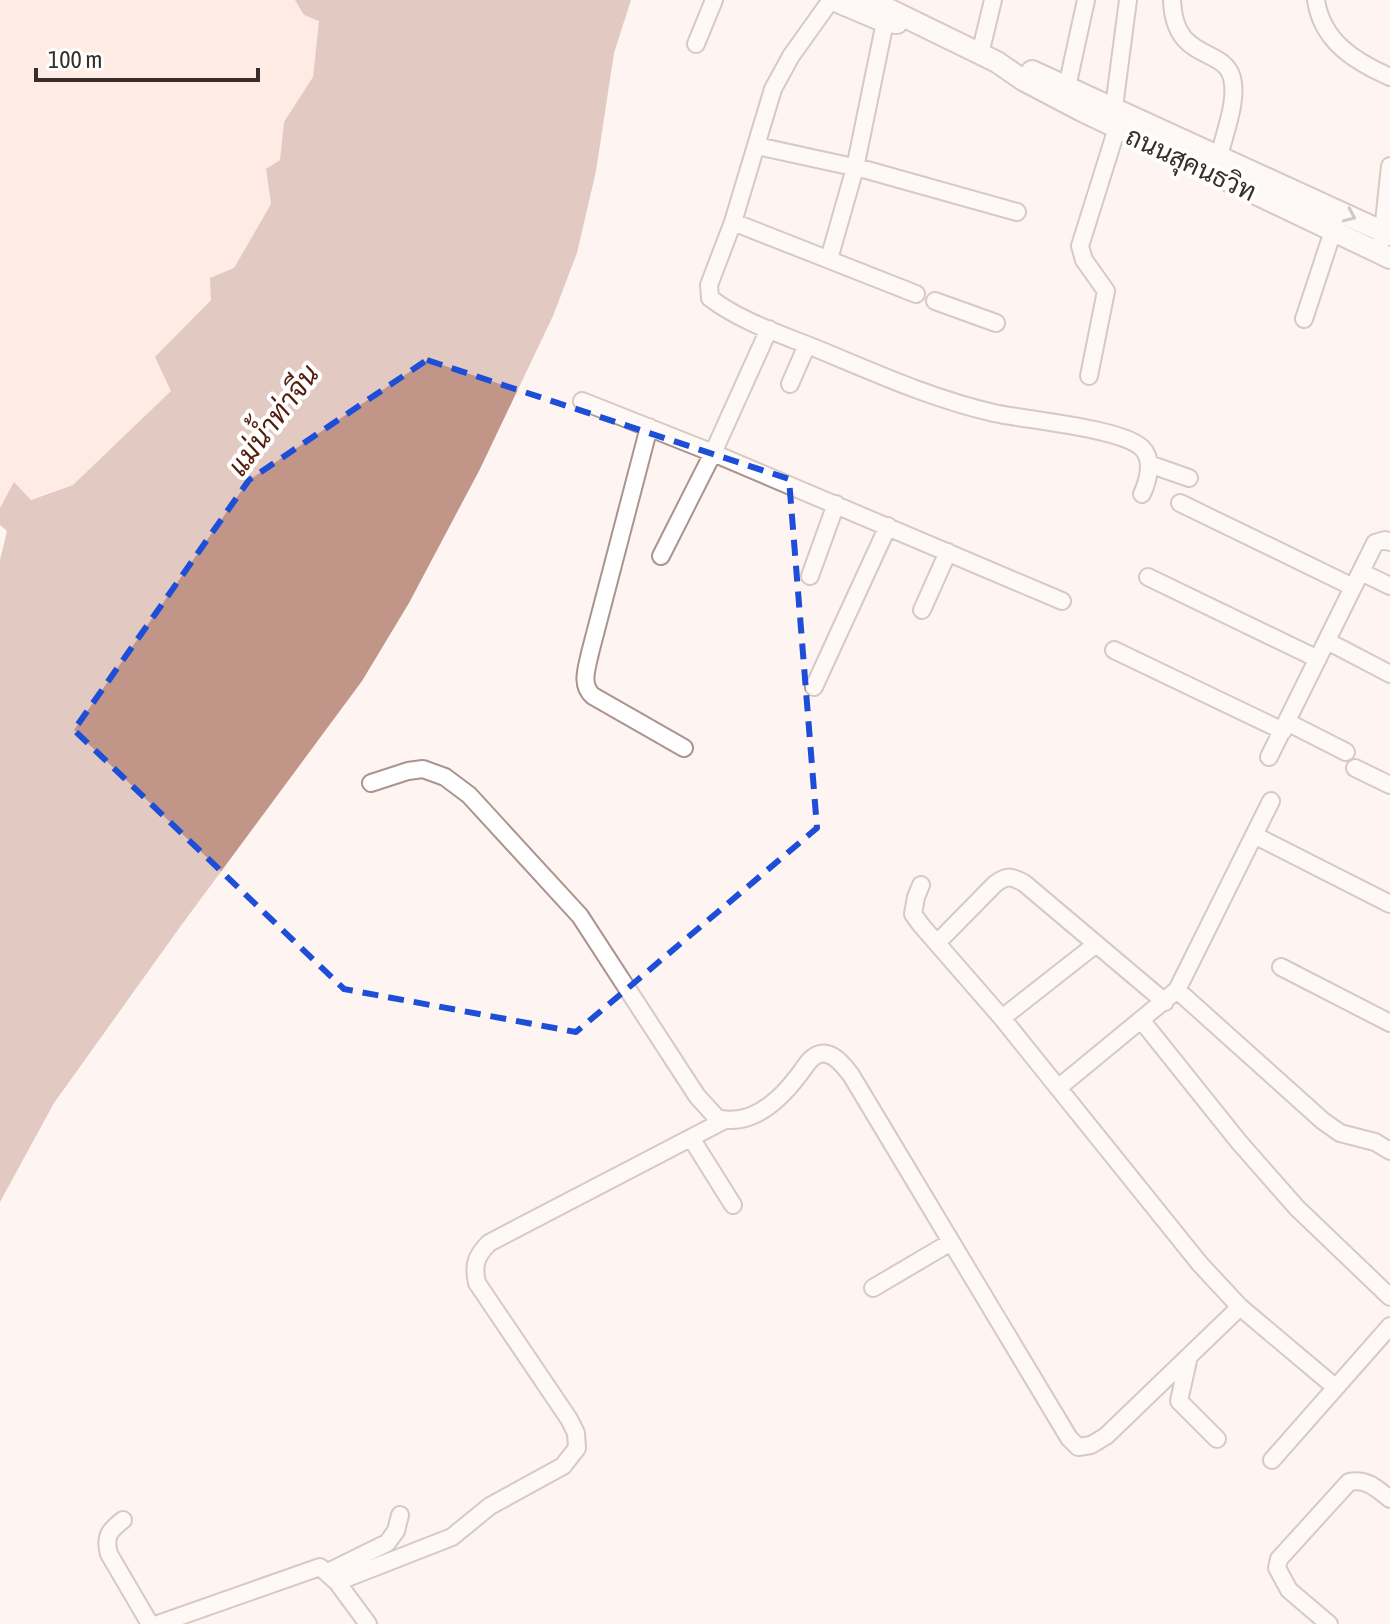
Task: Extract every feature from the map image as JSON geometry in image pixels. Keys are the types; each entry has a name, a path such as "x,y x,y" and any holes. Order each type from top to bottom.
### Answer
{"main road":[{"path":"832,0 885,22 917,18"},
{"name":"ถนนสุคนธวิท","path":"870,0 917,18 988,58 1030,70 1117,128 1302,205 1386,233"},
{"name":"ถนนสุคนธวิท","path":"1065,94 1114,107 1219,157 1302,205 1333,231 1385,256"}],"street":[{"path":"696,44 714,0"},
{"path":"832,0 791,56 773,89 733,222 709,285 710,298 769,329 921,392 992,413 1109,433 1136,444 1144,449 1149,464 1142,494"},
{"path":"988,58 993,0"},
{"path":"1065,94 1086,0"},
{"path":"1114,107 1128,0"},
{"path":"1172,0 1176,25 1184,41 1221,62 1232,74 1232,100 1219,157"},
{"path":"1316,0 1320,22 1333,42 1343,51 1390,77"},
{"path":"829,259 855,168 885,22"},
{"path":"1089,376 1106,291 1084,260 1080,246 1117,128"},
{"path":"757,146 855,168 1017,212"},
{"path":"1385,256 1390,166"},
{"path":"733,222 916,294"},
{"path":"1304,319 1333,231"},
{"path":"935,301 996,323"},
{"path":"661,556 713,453 769,329"},
{"path":"790,384 807,345"},
{"path":"582,401 836,504 1062,601"},
{"path":"649,427 585,681 587,690 593,696 684,748"},
{"path":"1149,464 1189,478"},
{"path":"1180,503 1357,580 1390,586"},
{"path":"810,576 836,504"},
{"path":"814,687 888,526"},
{"path":"1269,757 1375,543 1390,542"},
{"path":"922,610 948,552"},
{"path":"1148,577 1318,659"},
{"path":"1327,641 1390,674"},
{"path":"1114,650 1346,752"},
{"path":"1355,768 1390,785"},
{"path":"371,783 423,769 445,777 469,795 580,916 710,1113 725,1120 738,1120 769,1106 783,1095 819,1054 827,1054 840,1061 1069,1438 1078,1447 1091,1445 1106,1436 1240,1307"},
{"path":"1058,1088 1171,996 1256,836 1271,801"},
{"path":"1256,836 1390,904"},
{"path":"937,943 995,884 1005,876 1012,876 1095,945 1171,996 1323,1121 1340,1133 1375,1142 1390,1151"},
{"path":"921,885 913,914 1002,1018 1168,1225 1240,1307 1335,1387"},
{"path":"1002,1018 1095,945"},
{"path":"1281,967 1390,1023"},
{"path":"1142,1021 1239,1142 1297,1208 1390,1297"},
{"path":"332,1577 452,1537 490,1506 549,1475 572,1457 577,1448 576,1433 569,1419 477,1283 474,1267 480,1252 489,1243 725,1120"},
{"path":"691,1138 733,1205"},
{"path":"873,1288 951,1242"},
{"path":"1272,1460 1390,1326"},
{"path":"1189,1356 1179,1401 1217,1439"},
{"path":"1329,1624 1289,1590 1280,1578 1277,1568 1279,1559 1349,1482 1371,1483 1390,1499"},
{"path":"332,1577 387,1543 396,1531 400,1515"},
{"path":"123,1520 108,1533 105,1541 109,1554 150,1624"},
{"path":"158,1624 320,1567 332,1577 368,1624"}],"highlighted area":[{"path":"427,360 789,479 817,828 576,1032 344,989 74,730 249,480"}],"shaded area":[{"path":"0,0 295,0 304,15 319,21 313,77 284,122 280,160 266,169 271,204 234,268 211,299 156,357 172,390 73,485 0,508"}],"water":[{"name":"แม่น้ำท่าจีน","path":"295,0 631,0 614,53 596,171 577,253 553,316 480,469 409,603 362,681 54,1103 0,1202 0,560 7,531 0,525 0,508 14,482 31,500 73,485 171,391 155,357 211,300 210,278 234,268 271,204 266,169 280,160 284,122 313,77 319,21 304,15"}]}
